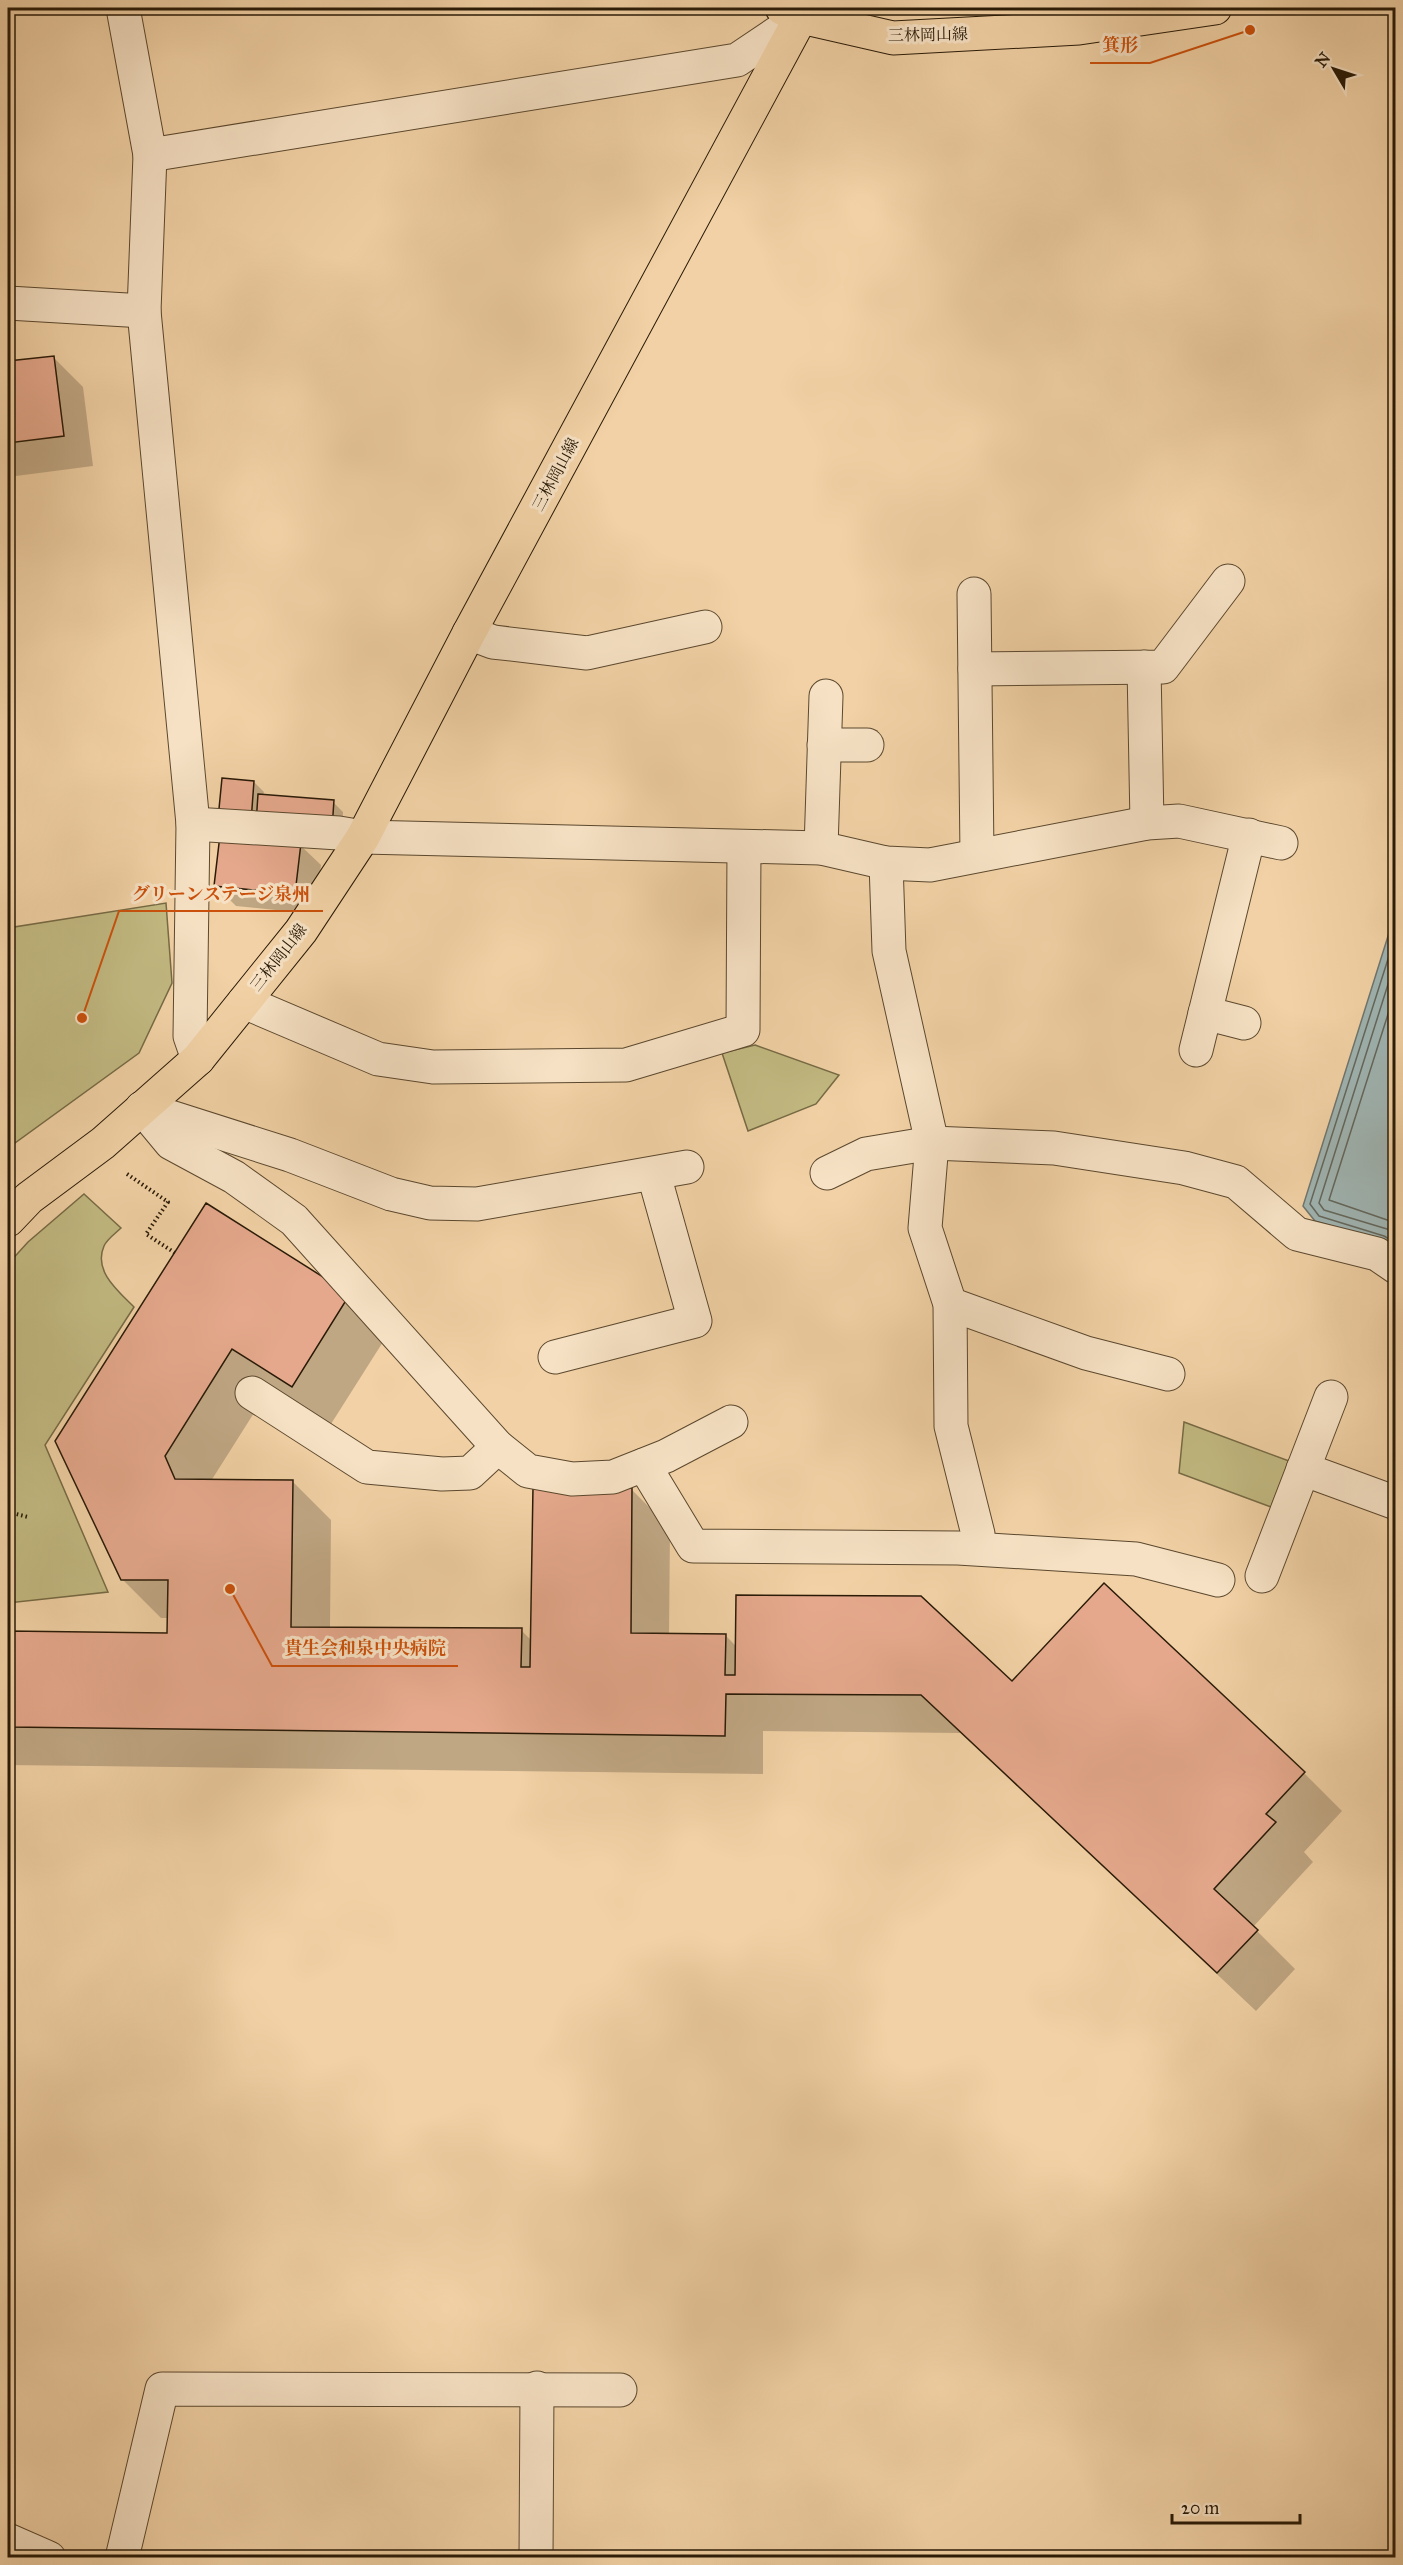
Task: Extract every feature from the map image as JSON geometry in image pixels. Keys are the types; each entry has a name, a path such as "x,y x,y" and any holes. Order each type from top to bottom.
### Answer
{"main road":[{"name":"三林岡山線","path":"8,1221 29,1198 103,1143 198,1059 300,930 363,837 794,11 893,38 1051,18 1199,9"}],"street":[{"path":"123,8 150,154 144,311 193,824 190,1036 198,1059"},
{"path":"150,154 737,60 794,11"},
{"path":"8,303 144,311"},
{"path":"975,669 1163,667 1228,581"},
{"path":"975,594 977,855"},
{"path":"469,633 493,642 587,653 705,627"},
{"path":"1144,667 1147,823"},
{"path":"821,848 826,696"},
{"path":"824,746 867,745"},
{"path":"193,824 339,833 363,837 744,848 821,848 886,863 930,865 1147,823 1179,821 1281,843"},
{"path":"1196,1050 1249,835"},
{"path":"244,1002 378,1059 433,1067 626,1065 742,1030 744,848"},
{"path":"886,863 889,951 932,1143 925,1227 950,1304 951,1426 978,1534"},
{"path":"1205,1013 1244,1023"},
{"path":"142,1108 290,1155 391,1194 430,1203 477,1204 687,1167"},
{"path":"142,1108 171,1143 234,1177 294,1220 498,1447 528,1471 572,1479 613,1477 666,1456 731,1422"},
{"path":"827,1173 866,1154 932,1143 1054,1148 1184,1168 1236,1182 1297,1234 1377,1254 1395,1267"},
{"path":"555,1357 695,1321 654,1174"},
{"path":"950,1304 1086,1353 1168,1374"},
{"path":"252,1394 367,1467 442,1474 470,1473 498,1447"},
{"path":"1262,1576 1331,1397"},
{"path":"644,1465 693,1546 957,1548 1136,1559 1218,1580"},
{"path":"1303,1468 1395,1503"},
{"path":"536,2558 537,2388"},
{"path":"122,2558 162,2389 537,2388 620,2390"},
{"path":"8,2540 49,2558"}],"path":[{"path":"103,1143 121,1170 168,1202 147,1234 175,1252"},
{"path":"8,1512 28,1517"}],"shaded area":[{"path":"166,903 172,983 139,1053 8,1148 8,928"},
{"path":"755,1045 839,1075 816,1104 748,1131 722,1053"},
{"path":"84,1194 121,1228 104,1246 101,1255 102,1264 109,1280 134,1307 45,1445 108,1592 8,1603 8,1264 28,1242"},
{"path":"1184,1422 1289,1461 1271,1507 1179,1473"}],"water":[{"path":"1395,914 1395,1250 1382,1241 1315,1221 1303,1206"}],"building":[{"path":"54,356 64,436 8,443 8,361"},
{"path":"222,778 254,781 251,822 218,819"},
{"path":"258,794 334,800 332,829 256,824"},
{"path":"220,835 301,843 295,894 214,886"},
{"path":"206,1203 350,1294 292,1387 232,1349 165,1456 175,1479 293,1480 291,1627 522,1628 521,1667 530,1667 533,1487 632,1488 631,1633 726,1634 725,1675 735,1675 736,1595 921,1596 1012,1681 1104,1583 1305,1772 1266,1814 1276,1822 1214,1889 1258,1930 1217,1973 921,1695 726,1694 725,1736 8,1727 8,1631 167,1633 168,1580 121,1580 55,1441"}],"place":[{"name":"箕形","path":"1250,30"},
{"name":"グリーンステージ泉州","path":"82,1018"},
{"name":"貴生会和泉中央病院","path":"230,1589"}]}
